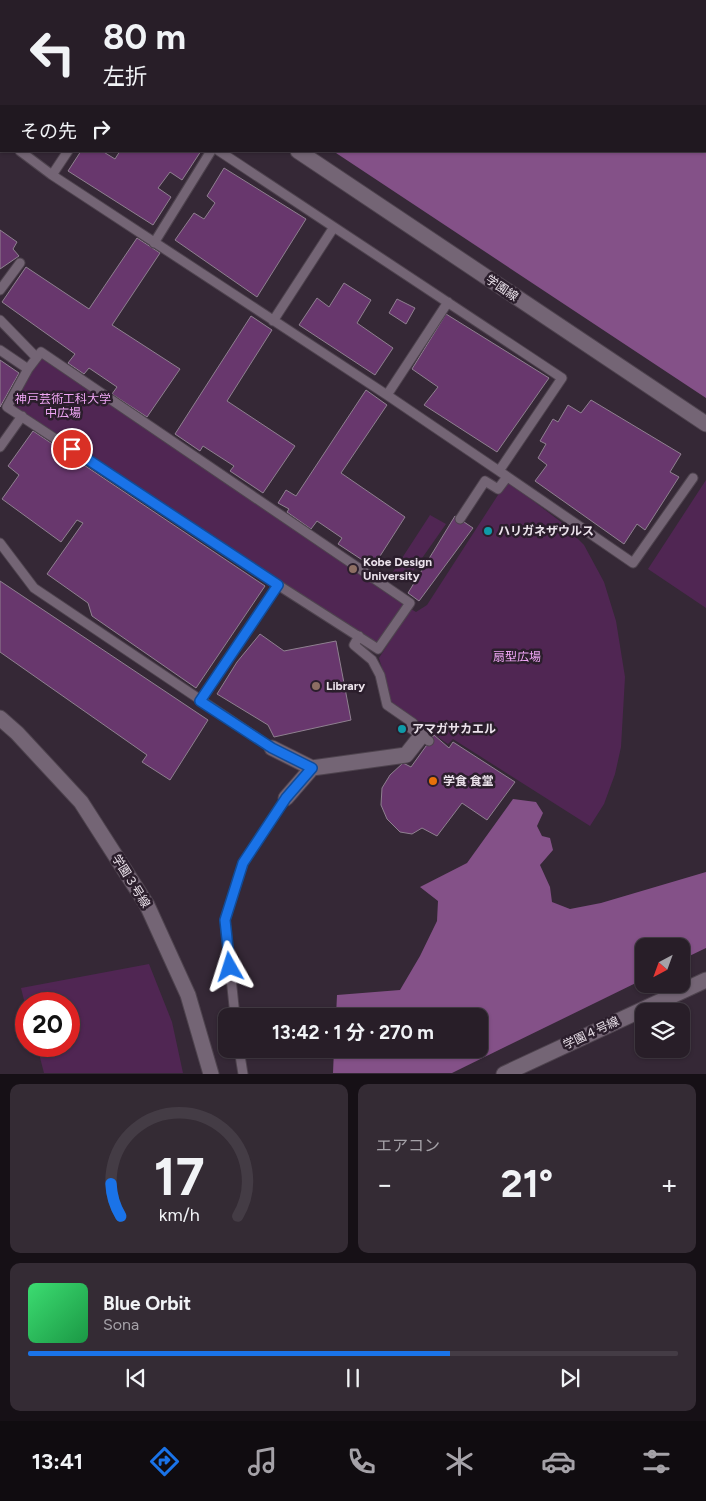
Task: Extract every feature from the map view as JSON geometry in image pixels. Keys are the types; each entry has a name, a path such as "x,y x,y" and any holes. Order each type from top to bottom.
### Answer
{"street":[{"name":"学園線","path":"299,152 706,424"},
{"name":"学園３号線","path":"0,718 17,733 81,802 147,905 188,995 210,1074"},
{"path":"272,748 312,768 406,756 425,738"},
{"path":"286,798 312,768"},
{"name":"学園４号線","path":"504,1074 706,980"}],"lane":[{"path":"21,152 52,176 387,395 633,563 693,478"},
{"path":"52,176 67,152"},
{"path":"154,243 210,152"},
{"path":"221,152 562,378 503,474 498,489 485,481 460,519"},
{"path":"273,321 334,226"},
{"path":"0,290 20,262"},
{"path":"387,395 448,302"},
{"path":"0,320 36,358"},
{"path":"0,350 28,370"},
{"path":"41,352 410,604 378,649 7,407 28,370 41,352"},
{"path":"0,447 22,416"},
{"path":"0,543 34,588 272,748"},
{"path":"200,701 278,585"},
{"path":"360,636 354,645 372,660 380,675 387,705 413,723 410,728 425,738"},
{"path":"234,1008 225,920 243,863 286,798"},
{"path":"240,1058 243,1074"}],"green space":[{"name":"神戸芸術工科大学 中広場","path":"41,352 410,603 378,649 7,407"},
{"path":"706,480 706,608 648,569"},
{"name":"扇型広場","path":"507,481 561,522 584,545 604,582 616,621 625,677 621,747 615,774 604,804 590,826 453,739 448,744 389,703 387,685 379,658 411,609 416,612 427,605"},
{"path":"430,515 446,524 406,581 393,572"},
{"path":"149,964 172,1022 183,1073 44,1073 40,1057 80,1057 80,992 22,992 21,988"}],"shaded area":[{"path":"335,152 706,152 706,398"},
{"path":"513,799 536,802 543,813 537,826 542,836 550,838 553,850 540,865 550,887 552,902 570,909 601,903 706,872 706,948 690,956 690,938 635,938 635,983 488,1055 488,1008 336,1008 337,995 400,990 420,956 437,921 438,901 420,887 467,863"},
{"path":"334,1058 483,1058 452,1073 333,1073"}],"building":[{"path":"80,152 104,152 115,159 119,152 200,152 182,180 170,172 158,188 171,197 153,225 68,171"},
{"path":"224,168 306,219 257,297 175,240 194,213 204,219 215,203 207,196"},
{"path":"0,230 17,242 13,249 19,256 0,269"},
{"path":"137,238 160,253 112,325 180,369 147,417 112,394 117,387 89,368 84,374 68,363 75,354 2,302 26,267 89,309"},
{"path":"344,283 371,300 357,323 393,348 375,375 299,325 317,298 329,307"},
{"path":"397,299 415,308 406,324 389,313"},
{"path":"446,314 549,378 497,452 424,405 438,387 412,369"},
{"path":"251,316 272,330 227,401 295,446 263,493 230,471 234,466 203,446 200,451 175,434"},
{"path":"0,360 19,373 0,407"},
{"path":"366,390 387,405 341,473 405,517 373,567 338,544 342,538 317,521 311,529 287,512 289,509 278,503 286,490 296,496"},
{"path":"591,400 681,454 670,472 679,477 645,530 637,524 624,544 535,481 547,465 538,458 546,444 540,441 553,419 558,422 568,405 581,413"},
{"path":"33,431 265,586 196,688 92,616 88,603 47,574 83,523 77,520 61,542 2,499 19,475 8,466"},
{"path":"455,516 473,528 419,601 408,593"},
{"path":"0,581 208,720 170,780 142,762 147,755 0,652"},
{"path":"260,634 284,651 336,641 351,720 274,737 268,725 217,694 237,662"},
{"path":"434,735 449,748 453,742 515,782 487,820 462,803 437,836 422,828 412,834 400,832 387,819 381,805 382,788 390,775 403,763 411,767"}],"place":[{"name":"ハリガネザウルス","path":"488,531"},
{"name":"Kobe Design University","path":"353,569"},
{"name":"Library","path":"316,686"},
{"name":"アマガサカエル","path":"402,729"},
{"name":"学食 食堂","path":"433,781"}],"route":[{"path":"72,449 278,585 200,701 272,748 312,768 286,798 243,863 225,920 230,967"}]}
